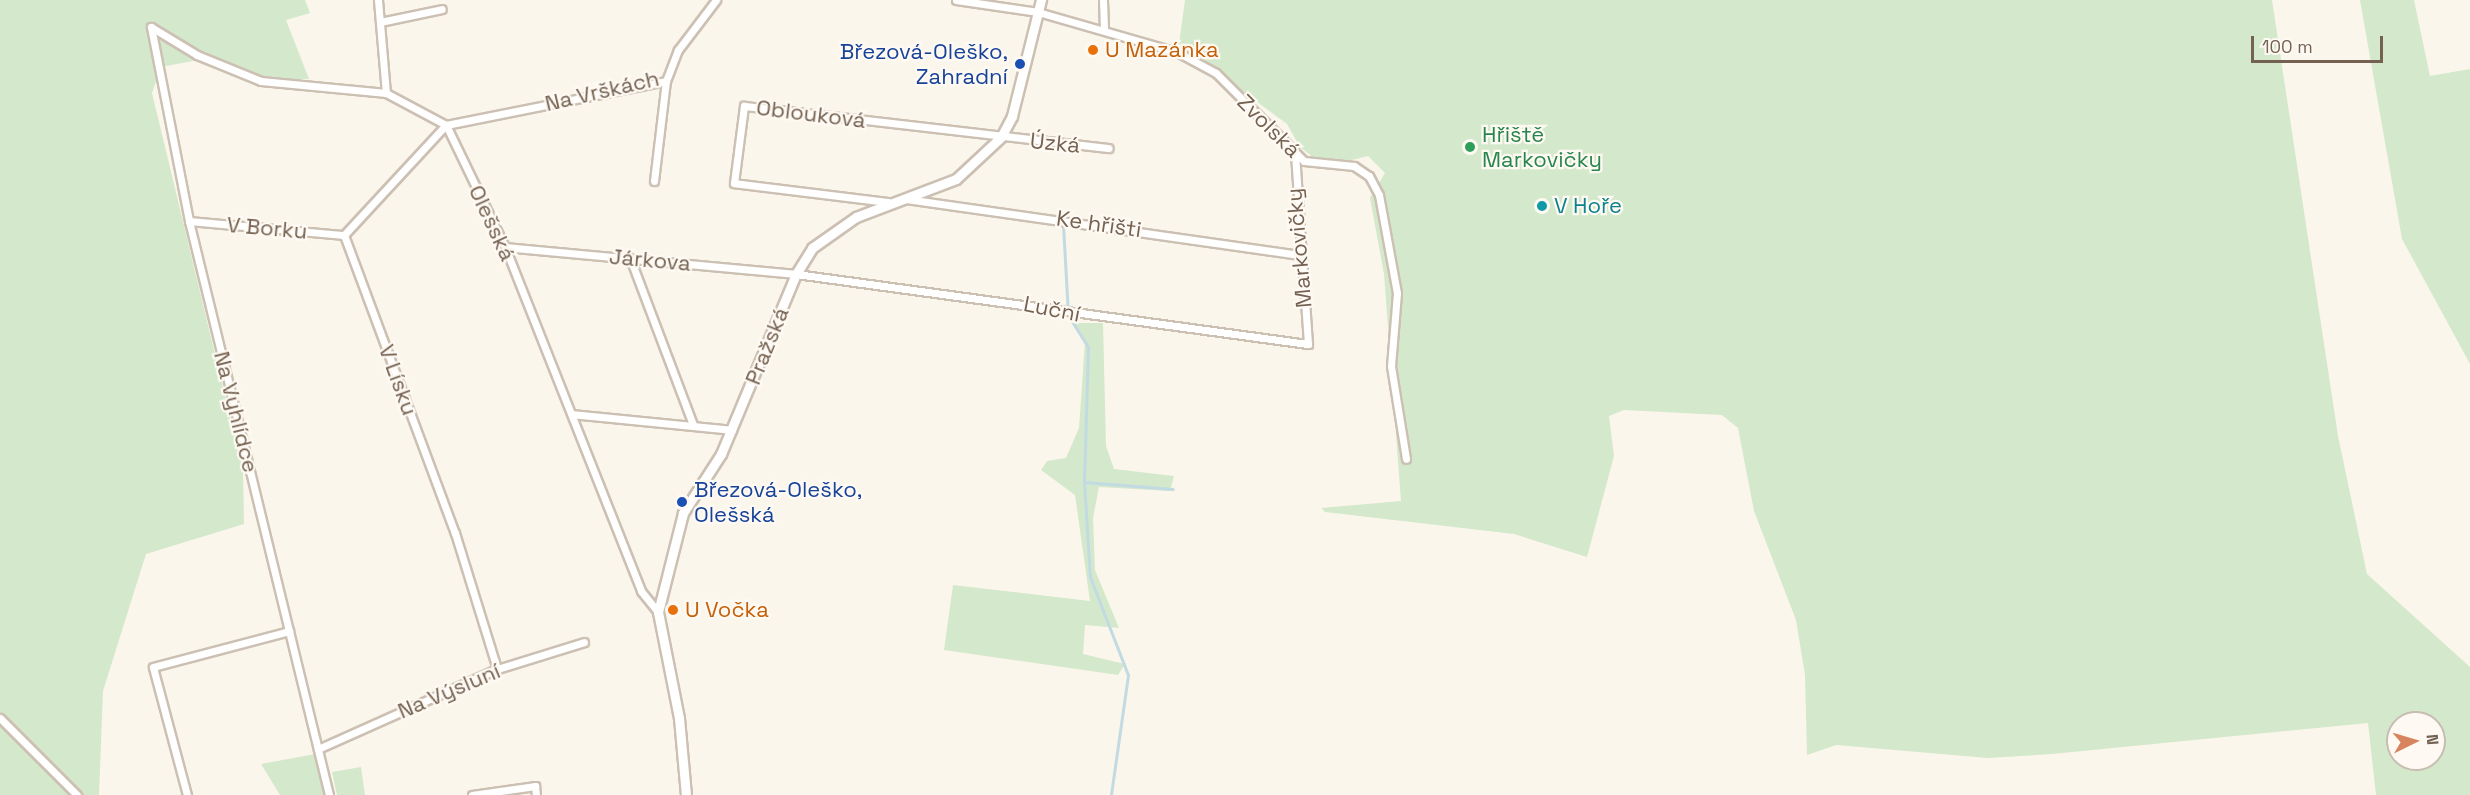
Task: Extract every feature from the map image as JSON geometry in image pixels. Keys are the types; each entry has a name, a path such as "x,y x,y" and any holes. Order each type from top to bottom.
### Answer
{"street":[{"path":"344,235 446,125 386,93 378,0"},
{"name":"Na Vrškách","path":"446,125 666,81 694,24 716,0"},
{"name":"Zvolská","path":"956,0 977,1 1038,12 1104,28 1177,52 1216,73 1304,161 1354,166 1369,176 1379,195 1397,293 1390,366 1406,459"},
{"name":"Pražská","path":"686,795 679,718 658,612 683,513 732,430 796,274 825,235 888,202 956,179 1001,137 1012,116 1041,0"},
{"path":"1103,0 1104,28"},
{"path":"380,22 442,9"},
{"name":"Na Vyhlídce","path":"329,795 189,221 151,27 197,55 261,81 386,93"},
{"path":"654,180 666,81"},
{"name":"Oblouková","path":"888,202 734,183 744,106 1001,137"},
{"name":"Olešská","path":"446,125 505,247 641,591 658,612"},
{"name":"Úzká","path":"1001,137 1109,148"},
{"name":"Markovičky","path":"1295,153 1298,255 1308,344"},
{"name":"Ke hřišti","path":"899,198 1298,255"},
{"name":"V Borku","path":"189,221 344,235"},
{"name":"V Lísku","path":"344,235 455,533 498,669"},
{"name":"Járkova","path":"505,247 796,274"},
{"path":"630,258 693,425"},
{"name":"Luční","path":"796,274 1308,344"},
{"path":"572,414 732,430"},
{"path":"187,795 153,667 289,631"},
{"name":"Na Výsluní","path":"318,748 498,669 584,642"},
{"path":"0,718 77,795"},
{"path":"472,795 535,786 536,795"}],"green space":[{"path":"0,0 305,0 310,13 286,20 309,79 260,79 214,57 161,67 152,93 243,470 244,524 146,554 103,691 99,795 0,795"},
{"path":"1185,0 2272,0 2338,436 2367,574 2470,667 2470,795 2376,795 2368,723 2052,754 1988,758 1836,745 1807,755 1805,675 1796,620 1754,511 1738,428 1722,415 1624,410 1609,416 1614,456 1587,557 1514,534 1325,512 1321,508 1401,501 1384,274 1370,198 1385,173 1368,156 1344,162 1314,158 1300,147 1287,124 1179,44"},
{"path":"2360,0 2414,0 2430,76 2470,69 2470,364 2402,239"},
{"path":"1072,323 1103,323 1106,446 1114,469 1174,476 1170,491 1099,487 1093,518 1095,570 1119,628 1085,625 1083,654 1125,664 1118,675 944,650 953,585 1090,601 1075,495 1041,470 1047,461 1066,458 1079,428 1085,342"},
{"path":"315,754 324,795 280,795 261,764"},
{"path":"361,767 365,795 337,795 332,772"}],"waterway":[{"path":"1063,225 1068,315 1088,347 1084,482 1090,577 1128,675 1111,795"},
{"path":"1084,482 1173,489"}],"place":[{"name":"U Mazánka","path":"1093,50"},
{"name":"Březová-Oleško, Zahradní","path":"1020,64"},
{"name":"Hřiště Markovičky","path":"1470,147"},
{"name":"V Hoře","path":"1542,206"},
{"name":"Březová-Oleško, Olešská","path":"682,502"},
{"name":"U Vočka","path":"673,610"}]}
